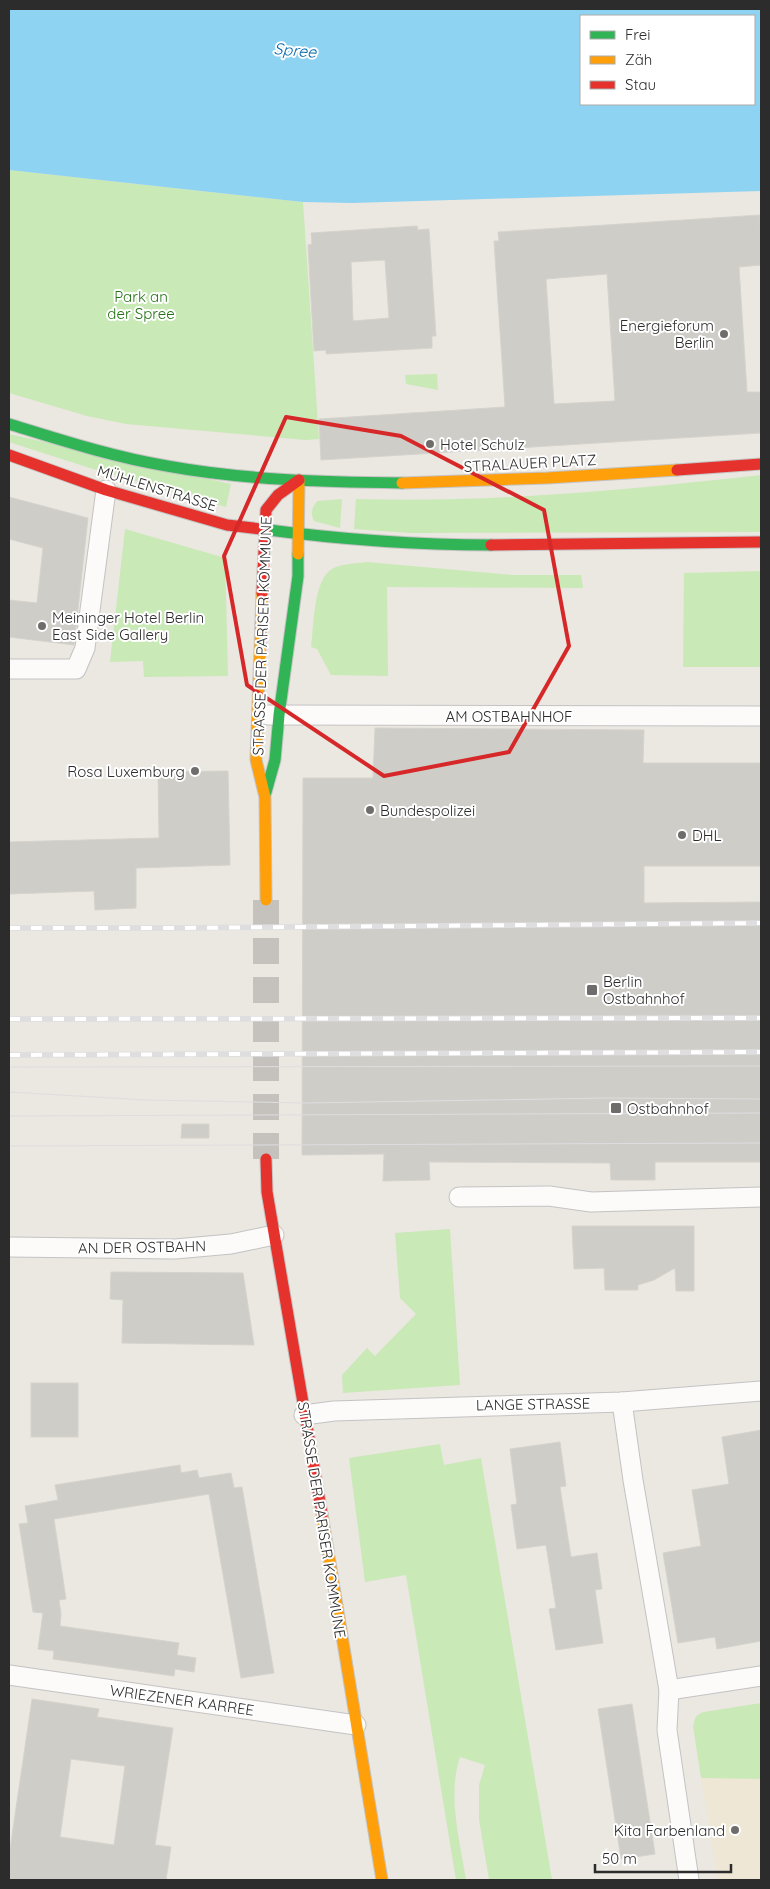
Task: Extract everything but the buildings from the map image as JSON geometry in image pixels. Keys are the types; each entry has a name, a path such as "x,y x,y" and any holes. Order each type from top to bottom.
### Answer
{"main road":[{"name":"MÜHLENSTRASSE","path":"9,424 104,452 188,470 300,480"},
{"name":"MÜHLENSTRASSE","path":"9,455 106,490 227,525 300,534"},
{"name":"STRALAUER PLATZ","path":"300,480 466,482 761,464"},
{"name":"STRASSE DER PARISER KOMMUNE","path":"266,900 265,797 256,760 264,530 266,510 278,495 300,480"},
{"name":"STRASSE DER PARISER KOMMUNE","path":"265,797 274,760 298,576 300,480"},
{"path":"300,534 442,545 761,542"},
{"name":"STRASSE DER PARISER KOMMUNE","path":"266,1159 267,1192 382,1880"}],"street":[{"path":"9,670 76,669 85,648 106,490"},
{"name":"AM OSTBAHNHOF","path":"258,715 761,716"},
{"path":"459,1197 549,1196 591,1202 761,1197"},
{"name":"AN DER OSTBAHN","path":"9,1247 174,1249 231,1244 274,1234"},
{"name":"LANGE STRASSE","path":"304,1415 334,1411 622,1402 761,1391"},
{"path":"622,1402 633,1480 669,1690 667,1730 689,1880"},
{"name":"WRIEZENER KARREE","path":"9,1675 356,1725"},
{"path":"669,1690 761,1676"}],"highlighted area":[{"path":"286,417 401,436 544,510 569,646 509,752 384,776 247,685 224,556"}],"shaded area":[{"name":"Kita Farbenland","path":"701,1778 761,1779 761,1880 718,1880"}],"green space":[{"name":"Park an der Spree","path":"9,170 303,202 319,439 306,440 126,424 87,416 9,393"},
{"path":"437,374 438,390 406,384 405,375"},
{"path":"9,434 231,484 226,507 93,469 9,442"},
{"path":"761,475 761,532 410,533 354,529 356,499 457,499 559,494"},
{"path":"342,499 340,528 314,521 312,510 318,501"},
{"path":"125,529 225,558 228,676 144,677 143,661 110,662"},
{"path":"367,562 512,575 581,575 583,588 387,587 388,676 331,675 317,649 311,647 314,616 321,583 326,575 336,567"},
{"path":"761,571 761,667 683,667 684,573"},
{"path":"450,1229 460,1385 343,1393 342,1375 367,1348 375,1356 416,1314 400,1298 395,1233"},
{"path":"440,1444 444,1465 481,1458 552,1880 489,1880 479,1819 479,1785 485,1765 460,1757 456,1772 455,1803 466,1880 456,1880 406,1575 365,1582 349,1458"},
{"path":"761,1703 761,1779 701,1778 693,1726 696,1717 704,1712"}],"water":[{"name":"Spree","path":"9,9 761,9 761,191 352,203 303,202 9,170"}],"tunnel":[{"path":"266,900 266,1159"}],"tram line":[{"path":"9,1067 761,1066"},
{"path":"9,1092 146,1100 306,1103 607,1098 761,1099"},
{"path":"9,1116 761,1113"},
{"path":"9,1146 761,1143"}],"railway":[{"path":"9,928 761,923"},
{"path":"9,1019 761,1018"},
{"path":"9,1055 761,1052"}],"traffic: fast":[{"path":"9,424 107,453 196,471 284,479 402,483"},
{"path":"261,529 376,541 491,545"},
{"path":"266,792 275,760 279,715 298,576 298,554"}],"traffic: slow":[{"path":"402,483 547,478 677,470"},
{"path":"298,554 299,480"},
{"path":"262,593 256,760 265,797 266,900"},
{"path":"322,1514 382,1880"}],"traffic: jam":[{"path":"9,455 106,490 227,525 261,529"},
{"path":"677,470 761,464"},
{"path":"262,593 266,510 278,495 299,480"},
{"path":"491,545 761,542"},
{"path":"266,1159 267,1192 322,1514"}],"place":[{"name":"Energieforum Berlin","path":"724,334"},
{"name":"Hotel Schulz","path":"430,444"},
{"name":"Meininger Hotel Berlin East Side Gallery","path":"42,626"},
{"name":"Rosa Luxemburg","path":"195,771"},
{"name":"Bundespolizei","path":"370,810"},
{"name":"DHL","path":"682,835"},
{"name":"Berlin Ostbahnhof","path":"592,990"},
{"name":"Ostbahnhof","path":"616,1108"},
{"name":"Kita Farbenland","path":"735,1830"}]}
